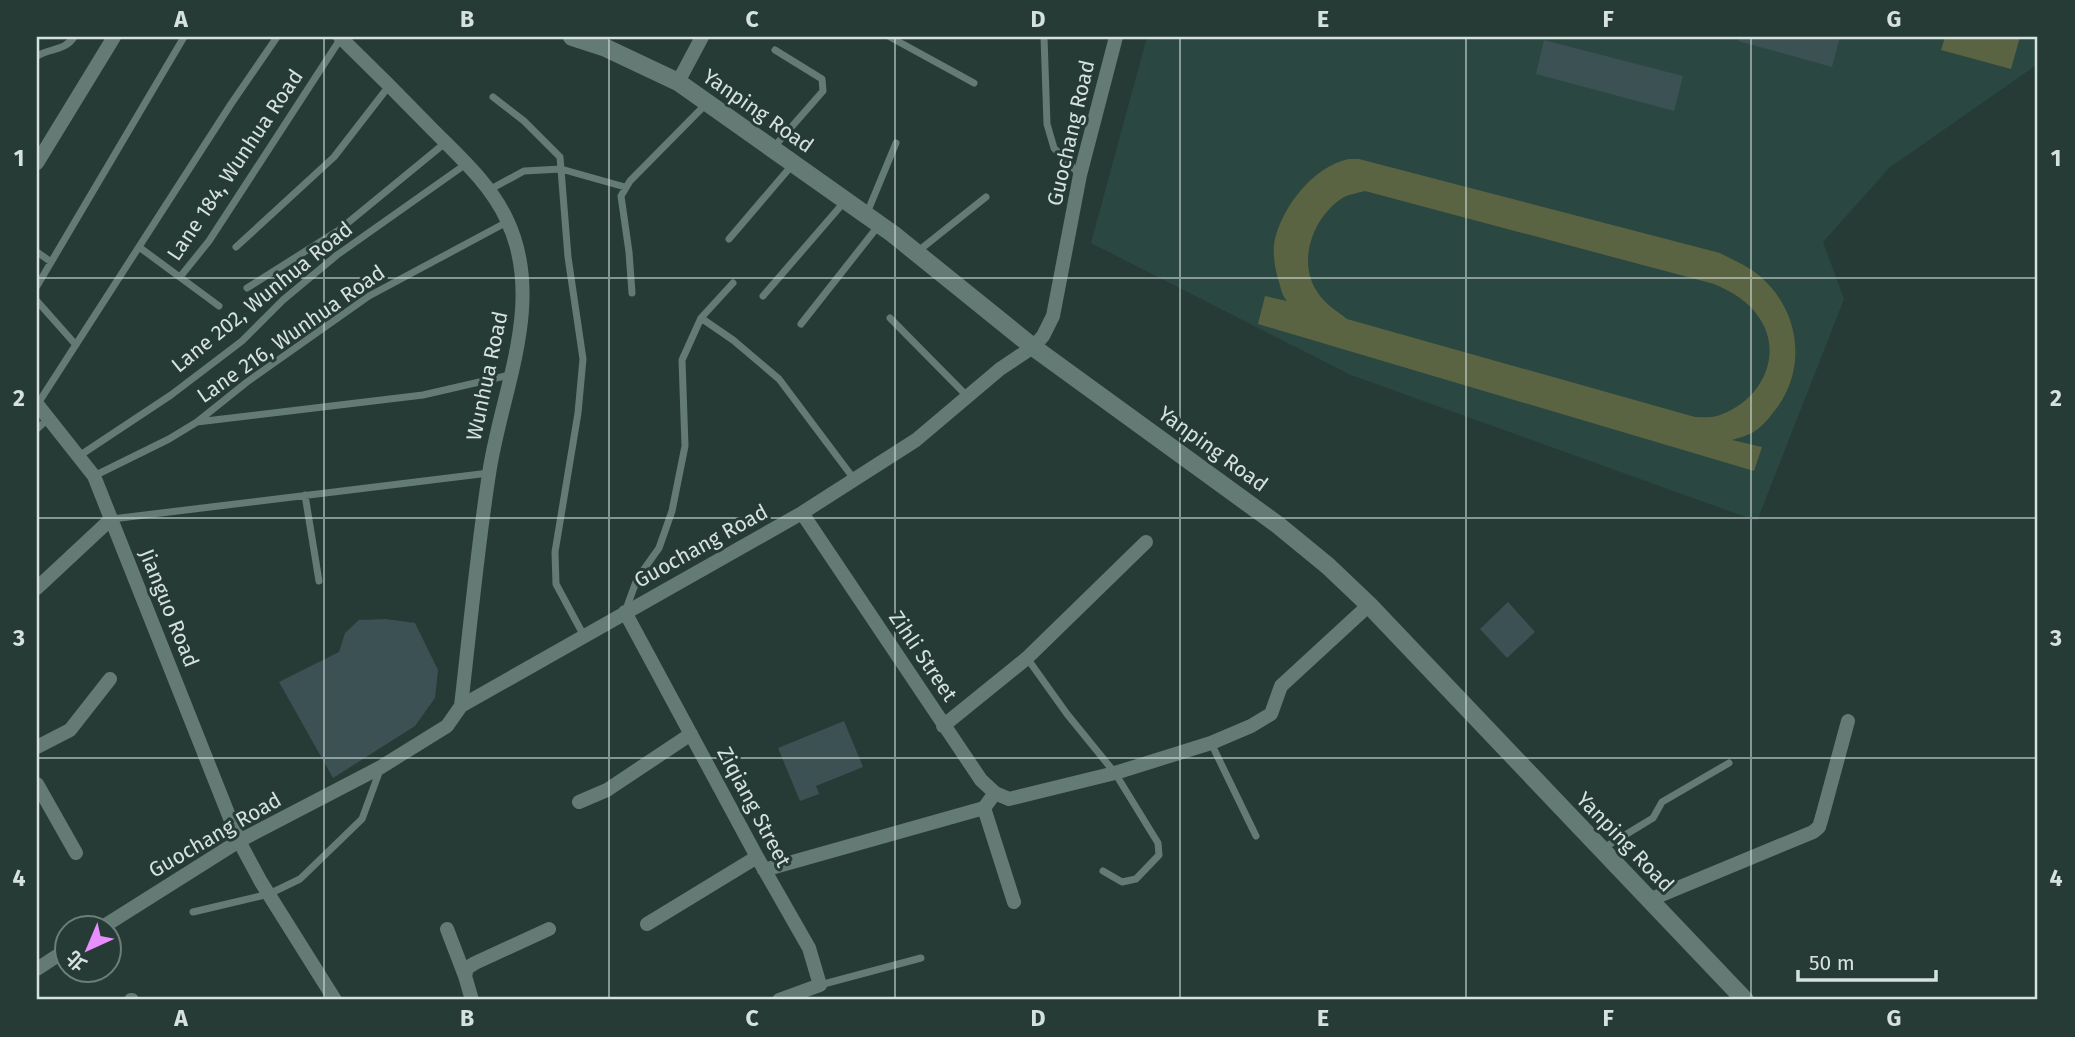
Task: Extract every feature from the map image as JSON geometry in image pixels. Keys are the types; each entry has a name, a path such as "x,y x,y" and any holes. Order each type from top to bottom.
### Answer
{"street":[{"path":"37,163 114,37"},
{"name":"Wunhua Road","path":"341,37 467,164 488,190 508,221 519,258 524,296 522,324 489,473 461,706"},
{"name":"Yanping Road","path":"572,37 606,48 678,82 916,252 1033,347 1278,525 1328,566 1369,605 1745,1000"},
{"path":"678,82 702,37"},
{"name":"Guochang Road","path":"122,916 239,841 381,767 447,726 461,706 802,513 916,440 1000,369 1033,347 1044,335 1053,316 1080,175 1116,37"},
{"name":"Jianguo Road","path":"37,405 94,476 239,841 335,1000"},
{"name":"Zihli Street","path":"802,513 943,726 981,780 995,793"},
{"path":"37,589 111,519"},
{"path":"943,726 1027,658 1146,542"},
{"path":"646,924 760,864 984,808 995,793 1009,799 1115,773 1211,743 1251,726 1271,714 1281,686 1369,605"},
{"name":"Ziqiang Street","path":"625,612 760,864 809,948 820,985"},
{"path":"37,747 71,730 110,679"},
{"path":"1648,900 1813,832 1819,827 1848,721"},
{"path":"579,803 607,790 691,734"},
{"path":"37,784 76,853"},
{"path":"984,808 1014,902"},
{"path":"447,929 472,1000"},
{"path":"465,976 467,968 475,963 549,929"},
{"path":"37,969 52,959"},
{"path":"779,1000 820,985"}],"lane":[{"path":"37,56 69,44 74,37"},
{"path":"37,286 184,37"},
{"path":"37,405 277,37"},
{"name":"Lane 184, Wunhua Road","path":"180,277 209,241 341,37"},
{"path":"890,37 974,83"},
{"path":"1044,37 1046,124 1054,148 1080,175"},
{"path":"772,149 823,91 822,79 775,50"},
{"path":"236,247 334,157 390,86"},
{"path":"493,97 524,121 560,157 568,257 583,359 578,413 555,552 556,584 583,636"},
{"path":"632,293 621,196 625,187 708,103"},
{"path":"247,288 339,230 446,143"},
{"path":"801,324 873,220 897,143"},
{"path":"729,239 793,163"},
{"name":"Lane 202, Wunhua Road","path":"79,456 171,395 242,341 284,300 337,255 467,164"},
{"path":"488,190 524,171 561,169 625,187"},
{"path":"916,252 986,197"},
{"path":"763,296 845,200"},
{"name":"Lane 216, Wunhua Road","path":"94,476 197,422 247,382 369,296 508,221"},
{"path":"139,247 219,306"},
{"path":"37,253 51,262"},
{"path":"625,612 637,579 659,548 672,511 685,446 682,360 701,318 733,282"},
{"path":"37,301 76,345"},
{"path":"701,318 733,340 779,379 854,480"},
{"path":"890,318 968,396"},
{"path":"197,422 423,395 510,375"},
{"path":"37,429 49,418"},
{"path":"111,519 489,473"},
{"path":"304,495 319,581"},
{"path":"1027,658 1067,714 1115,773 1158,843 1159,855 1136,879 1122,882 1103,871"},
{"path":"1211,743 1256,836"},
{"path":"1601,850 1653,818 1662,802 1730,763"},
{"path":"193,912 269,894 300,879 362,819 381,767"},
{"path":"820,985 921,958"}],"shaded area":[{"path":"1147,37 2038,37 2038,64 1889,168 1823,242 1844,299 1757,521 1351,375 1091,243"}],"green space":[{"path":"1945,37 2020,37 2011,69 1941,50"},
{"path":"1359,159 1720,253 1757,274 1775,293 1785,309 1792,326 1795,363 1783,398 1768,419 1750,434 1732,440 1762,447 1754,471 1258,324 1265,296 1287,301 1278,277 1274,253 1277,231 1283,217 1300,191 1323,170 1336,163","holes":["1365,191 1714,284 1740,298 1760,319 1770,349 1768,364 1763,378 1745,401 1717,416 1695,417 1347,319 1318,293 1308,268 1308,254 1316,228 1333,205 1344,197"]}],"building":[{"path":"1739,37 1840,37 1832,67 1738,41"},
{"path":"1544,40 1683,76 1674,111 1536,74"},
{"path":"1508,602 1535,632 1507,658 1480,629"},
{"path":"386,619 415,623 438,670 435,698 415,726 333,778 279,682 339,652 345,633 359,620"},
{"path":"844,721 863,767 816,786 819,794 800,801 778,748"}]}
